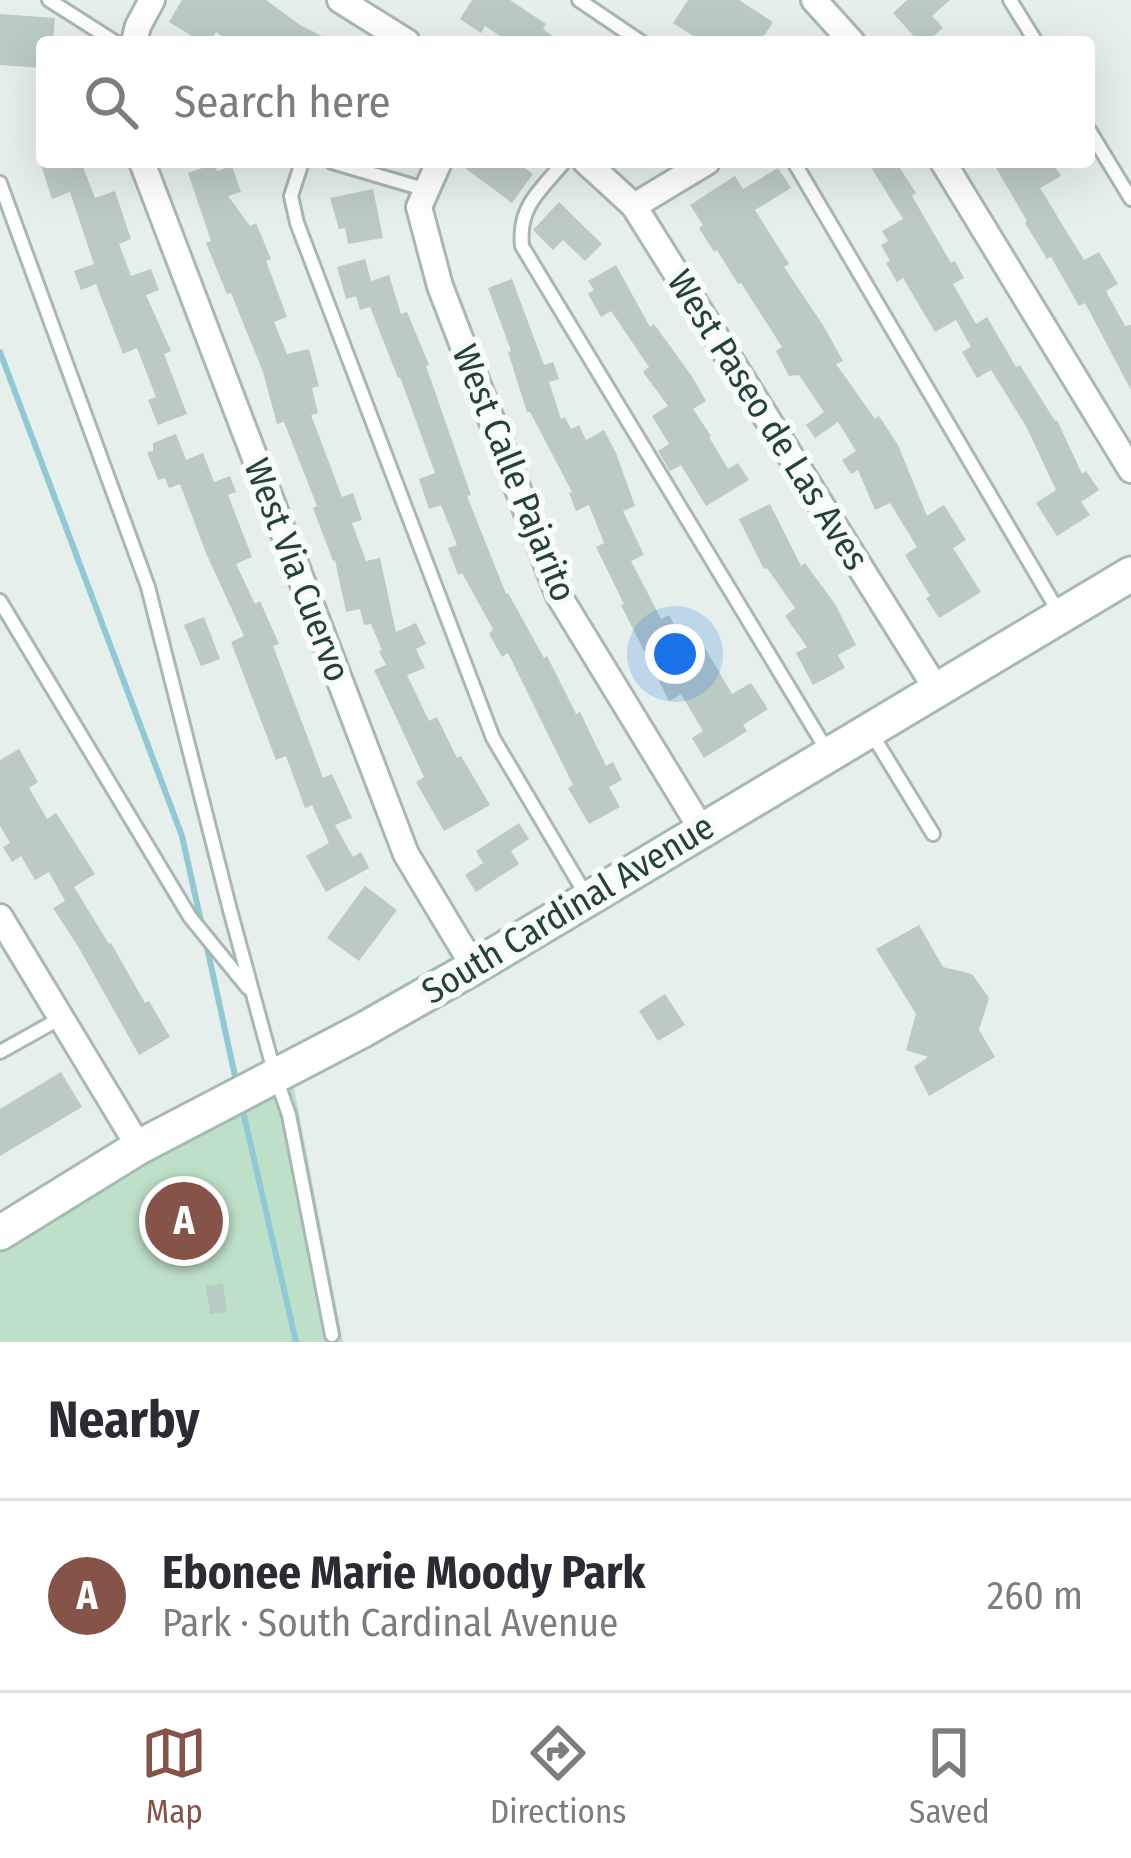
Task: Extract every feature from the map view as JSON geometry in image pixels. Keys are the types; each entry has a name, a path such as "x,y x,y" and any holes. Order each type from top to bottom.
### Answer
{"main road":[{"name":"South Cardinal Avenue","path":"0,1233 139,1148 474,967 1131,574"}],"street":[{"path":"136,36 152,0"},
{"path":"340,0 397,36"},
{"path":"817,1 847,36"},
{"name":"West Via Cuervo","path":"144,168 406,854 474,967"},
{"name":"West Calle Pajarito","path":"436,168 419,207 440,286 559,596 701,830"},
{"name":"West Paseo de Las Aves","path":"593,168 634,206 938,690"},
{"path":"634,206 696,168"},
{"path":"947,168 1131,470"},
{"path":"0,917 139,1148"}],"lane":[{"path":"49,0 106,36"},
{"path":"579,0 632,36"},
{"path":"1010,0 1032,36"},
{"path":"1095,140 1131,199"},
{"path":"300,168 291,196 297,223 493,737 588,898"},
{"path":"352,168 427,190"},
{"path":"559,168 529,204 520,226 522,246 828,753"},
{"path":"798,168 1061,616"},
{"path":"0,183 148,586 289,1115 332,1335"},
{"path":"0,601 190,917 254,994"},
{"path":"869,730 933,834"},
{"path":"0,1052 61,1018"}],"green space":[{"path":"293,1082 343,1342 0,1342 0,1253 96,1189"}],"building":[{"path":"182,0 266,0 322,36 222,36 216,32 192,36 169,22"},
{"path":"472,0 510,0 546,24 543,29 553,36 500,36 485,26 481,33 460,19"},
{"path":"688,0 739,0 773,22 764,36 693,36 673,23"},
{"path":"907,0 950,0 932,16 943,28 934,36 914,36 893,13"},
{"path":"0,14 55,18 54,36 36,36 36,68 0,65"},
{"path":"42,168 83,168 95,198 115,191 131,239 119,244 131,276 151,269 159,290 146,295 171,351 164,354 187,414 158,425 148,400 156,397 137,348 123,354 96,284 81,290 74,271 94,264 70,192 52,199"},
{"path":"233,168 241,192 228,196 250,226 256,223 271,259 266,261 287,317 274,322 287,354 309,349 319,386 312,388 318,413 311,415 342,497 353,493 362,520 352,523 366,561 380,558 396,632 416,623 426,644 416,649 425,668 407,675 429,721 437,717 457,758 461,756 490,805 444,831 416,782 424,777 374,670 386,665 371,624 364,625 360,609 346,612 335,560 313,508 317,506 284,422 277,424 263,372 206,243 211,241 188,173"},
{"path":"465,168 525,168 533,174 512,203"},
{"path":"778,168 791,188 755,210 789,264 784,267 843,361 836,364 898,445 927,516 944,505 966,540 953,548 981,592 939,618 905,555 917,547 890,503 875,510 858,470 851,474 842,460 856,451 838,422 815,438 806,425 824,412 799,375 789,376 776,351 782,347 741,283 714,252 690,205 735,176 743,189"},
{"path":"900,168 951,263 955,261 964,278 953,284 976,324 987,317 1016,367 1020,365 1057,420 1082,474 1086,471 1099,490 1081,502 1090,515 1057,536 1036,503 1056,490 1026,426 991,370 977,378 962,352 971,347 956,320 935,332 903,278 897,282 886,263 890,261 881,245 888,241 882,231 903,219 872,169"},
{"path":"996,168 1056,168 1061,176 1040,188 1084,260 1099,252 1118,284 1106,291 1125,326 1131,325 1131,390 1085,303 1079,306"},
{"path":"373,189 383,238 348,244 330,198"},
{"path":"559,202 602,244 585,261 563,240 553,250 533,230"},
{"path":"365,259 371,281 389,275 401,314 407,312 429,365 471,495 467,496 506,594 544,658 547,656 576,714 580,712 606,766 613,762 622,780 609,787 620,807 589,824 508,653 502,657 489,634 493,629 462,573 458,575 448,548 457,545 441,505 429,509 419,479 435,473 400,377 370,307 360,310 356,296 346,299 337,267"},
{"path":"616,265 650,327 654,324 706,401 693,409 728,469 738,463 749,480 706,506 681,465 670,471 658,451 669,444 652,416 668,406 643,372 649,367 611,311 601,317 588,294 594,290 588,281"},
{"path":"512,279 544,365 553,362 559,379 549,382 561,419 565,417 571,429 579,425 586,440 604,430 616,453 635,506 623,511 644,555 631,561 661,619 669,615 685,645 689,642 696,654 705,648 732,694 751,683 768,709 743,725 747,731 704,758 692,738 703,731 681,694 669,701 621,605 596,547 604,543 589,505 576,511 572,492 527,412 488,288"},
{"path":"176,434 186,460 203,453 214,482 230,476 236,492 228,495 252,557 236,564 255,604 260,601 279,644 273,646 323,778 332,774 352,818 335,825 353,857 361,852 369,868 326,892 306,856 329,843 312,805 305,808 286,756 276,760 231,642 244,636 180,484 169,488 165,478 158,480 147,452 153,451 153,443"},
{"path":"770,504 801,566 805,563 835,604 856,645 838,655 845,668 813,685 796,653 807,647 785,616 795,608 764,569 739,519"},
{"path":"204,617 220,659 201,666 184,625"},
{"path":"19,749 38,782 29,788 47,819 56,813 95,874 74,887 170,1037 139,1055 53,908 65,901 49,872 35,880 21,856 12,862 3,847 10,843 0,826 0,760"},
{"path":"519,823 529,839 511,851 519,864 476,892 465,875 483,863 476,851"},
{"path":"365,886 397,910 359,961 327,938"},
{"path":"919,925 943,967 972,974 989,998 979,1030 995,1057 929,1096 914,1067 928,1057 906,1050 916,1014 876,949"},
{"path":"665,994 685,1025 658,1041 639,1011"},
{"path":"61,1072 82,1107 0,1156 0,1109"},
{"path":"223,1283 227,1312 210,1314 206,1286"}],"waterway":[{"path":"0,352 182,836 202,926"},
{"path":"205,938 235,1076"},
{"path":"243,1111 296,1342"}],"place":[{"name":"Ebonee Marie Moody Park","path":"184,1221"}]}
